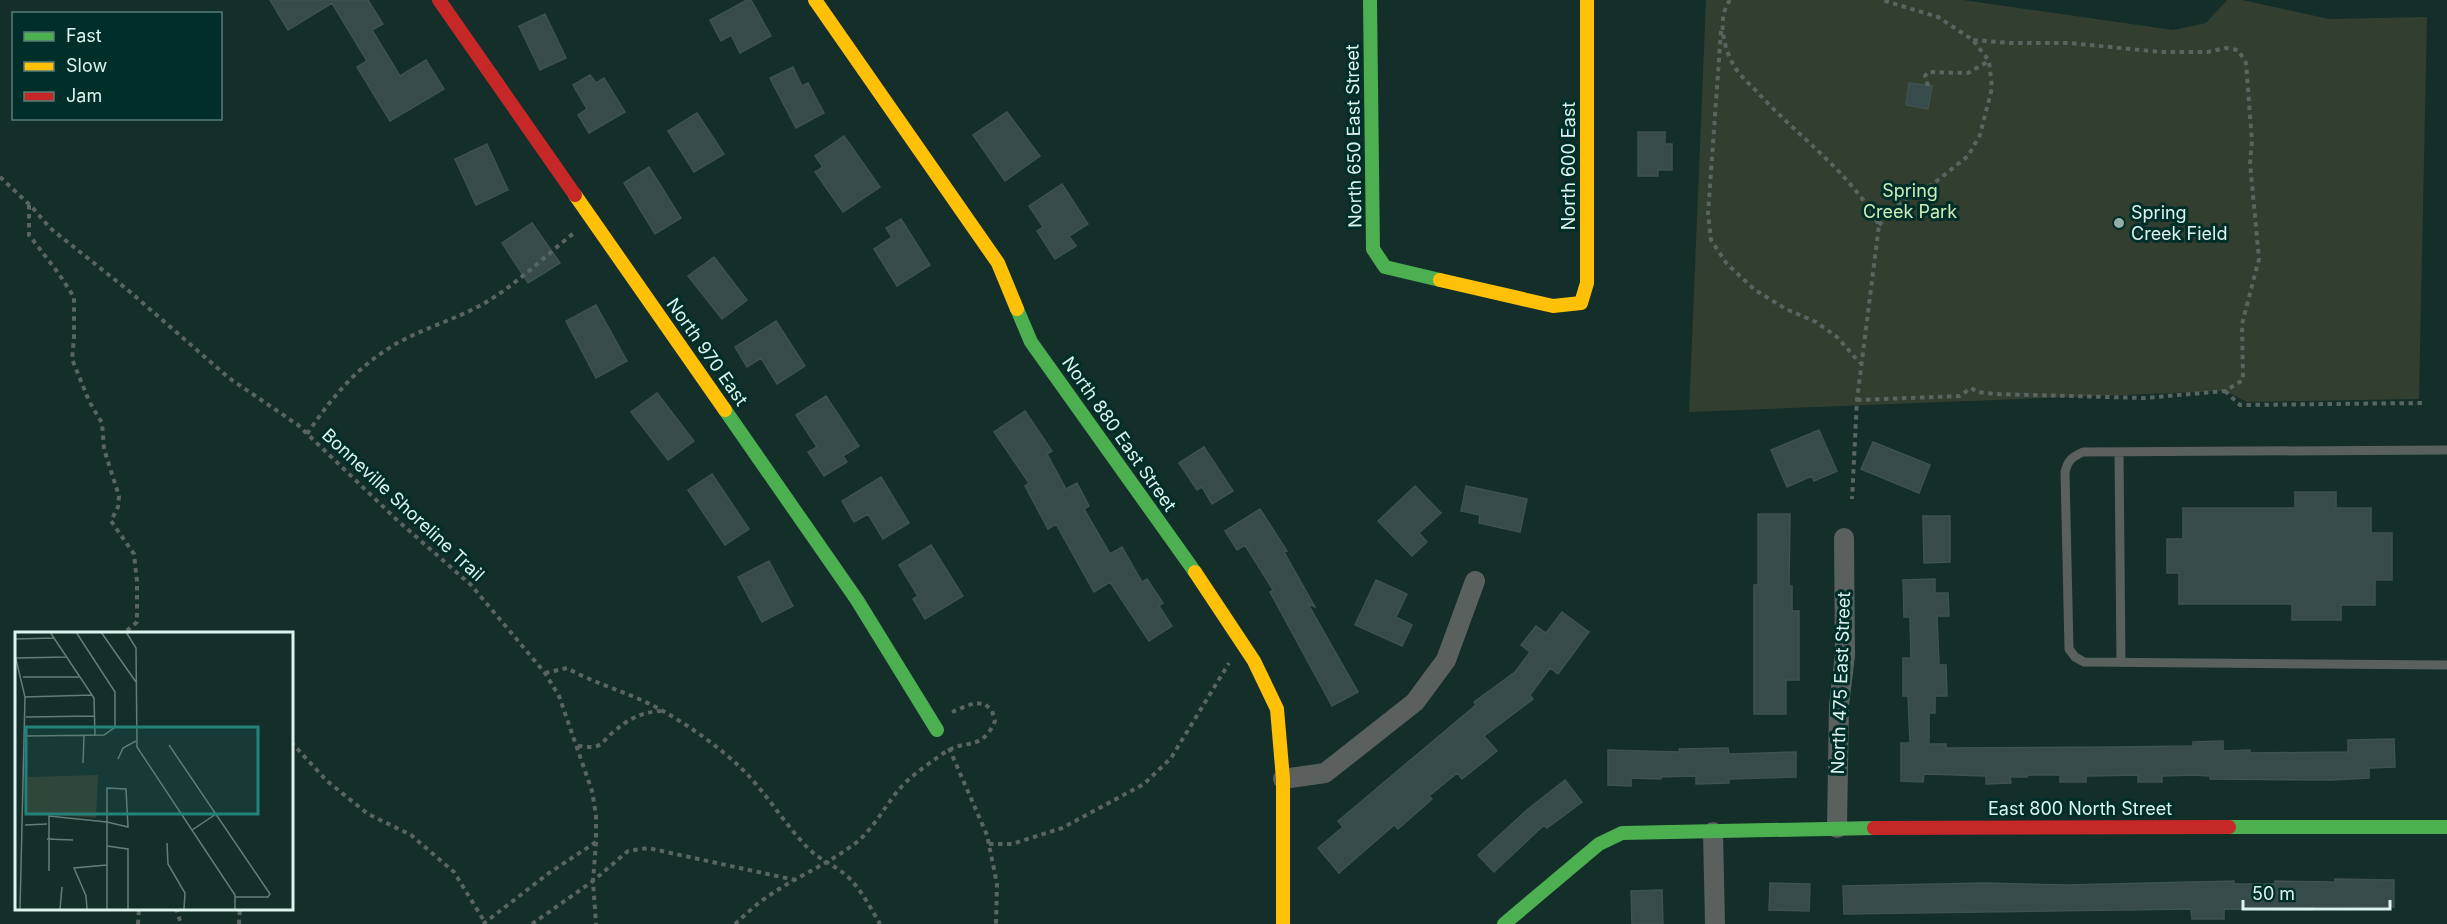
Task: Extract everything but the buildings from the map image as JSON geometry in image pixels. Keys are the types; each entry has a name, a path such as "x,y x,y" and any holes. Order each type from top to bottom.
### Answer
{"street":[{"name":"North 880 East Street","path":"815,0 998,263 1031,342 1192,568 1254,661 1277,709 1283,779 1283,924"},
{"name":"North 650 East Street","path":"1370,0 1373,249 1385,267 1553,306"},
{"name":"North 600 East","path":"1553,306 1581,303 1587,283 1587,0"},
{"name":"North 970 East","path":"444,2 857,600 935,727"},
{"name":"North 475 East Street","path":"1837,828 1839,705 1845,655 1844,538"},
{"path":"1283,779 1325,773 1416,702 1446,660 1475,581"},
{"name":"East 800 North Street","path":"1504,924 1599,844 1622,833 1837,828 2447,826"},
{"path":"1713,832 1715,924"}],"lane":[{"path":"2447,450 2083,453 2067,462 2065,472 2069,649 2075,657 2084,662 2447,665"},
{"path":"2119,452 2121,662"}],"path":[{"path":"1730,0 1726,6 1721,30 1708,214 1711,240 1727,264 1755,290 1786,309 1816,322 1837,337 1861,364"},
{"path":"1852,499 1857,400 1879,225 1902,201 1933,184 1968,156 1980,135 1992,88 1989,61 1973,40 1938,17 1882,0"},
{"path":"1721,30 1736,68 1771,106 1824,157 1869,207 1879,225"},
{"path":"1857,400 1960,396 1971,388 1978,392 1995,394 2145,398 2225,391 2243,380 2242,324 2259,259 2250,163 2252,141 2246,63 2238,50 2225,48 2208,52 2161,52 2069,43 2010,43 1973,40"},
{"path":"1928,86 1925,76 1928,72 1968,73 1989,61"},
{"name":"Bonneville Shoreline Trail","path":"0,177 29,204 50,228 129,291 229,378 298,425 471,585 545,673 559,696 592,791 596,842 593,881 596,924"},
{"path":"29,204 29,235 74,297 72,359 89,401 102,423 104,449 119,496 118,507 111,521 134,554 137,581 137,622 125,632"},
{"path":"307,434 326,406 355,372 404,340 452,320 496,296 592,218"},
{"path":"2225,391 2240,405 2425,403"},
{"path":"989,844 1012,844 1062,828 1144,784 1171,758 1241,642"},
{"path":"545,673 567,668 588,680 601,682 663,710 709,742 745,772 808,848 824,863 845,874 856,886 880,924"},
{"path":"735,924 765,898 854,844 874,826 888,801 911,777 950,749 968,746 983,738 991,730 995,721 992,711 985,704 974,703 958,709 935,727 950,749 989,844 997,884 996,924"},
{"path":"578,746 595,747 603,743 608,736 630,719 644,712 663,710"},
{"path":"292,743 312,767 343,795 368,814 411,835 454,872 484,923 549,873 596,842"},
{"path":"532,924 593,881 628,851 648,848 795,880"},
{"path":"138,924 139,909"},
{"path":"176,909 181,924"},
{"path":"239,924 240,909"}],"green space":[{"name":"Spring Creek Park","path":"1706,0 1963,0 2173,30 2206,23 2227,0 2242,0 2329,19 2427,17 2419,399 2247,402 2225,391 1689,412"}],"traffic: fast":[{"path":"1370,0 1373,249 1385,267 1440,280"},
{"path":"1017,309 1031,342 1195,572"},
{"path":"725,410 857,600 937,730"},
{"path":"2229,827 2447,827"},
{"path":"1504,924 1599,844 1622,833 1874,828"}],"traffic: slow":[{"path":"815,0 998,263 1017,309"},
{"path":"1440,280 1553,306 1581,303 1587,283 1587,0"},
{"path":"575,195 725,410"},
{"path":"1195,572 1254,661 1277,709 1283,779 1283,924"}],"traffic: jam":[{"path":"439,0 575,195"},
{"path":"1874,828 2229,827"}],"place":[{"name":"Spring Creek Field","path":"2119,223"}]}
